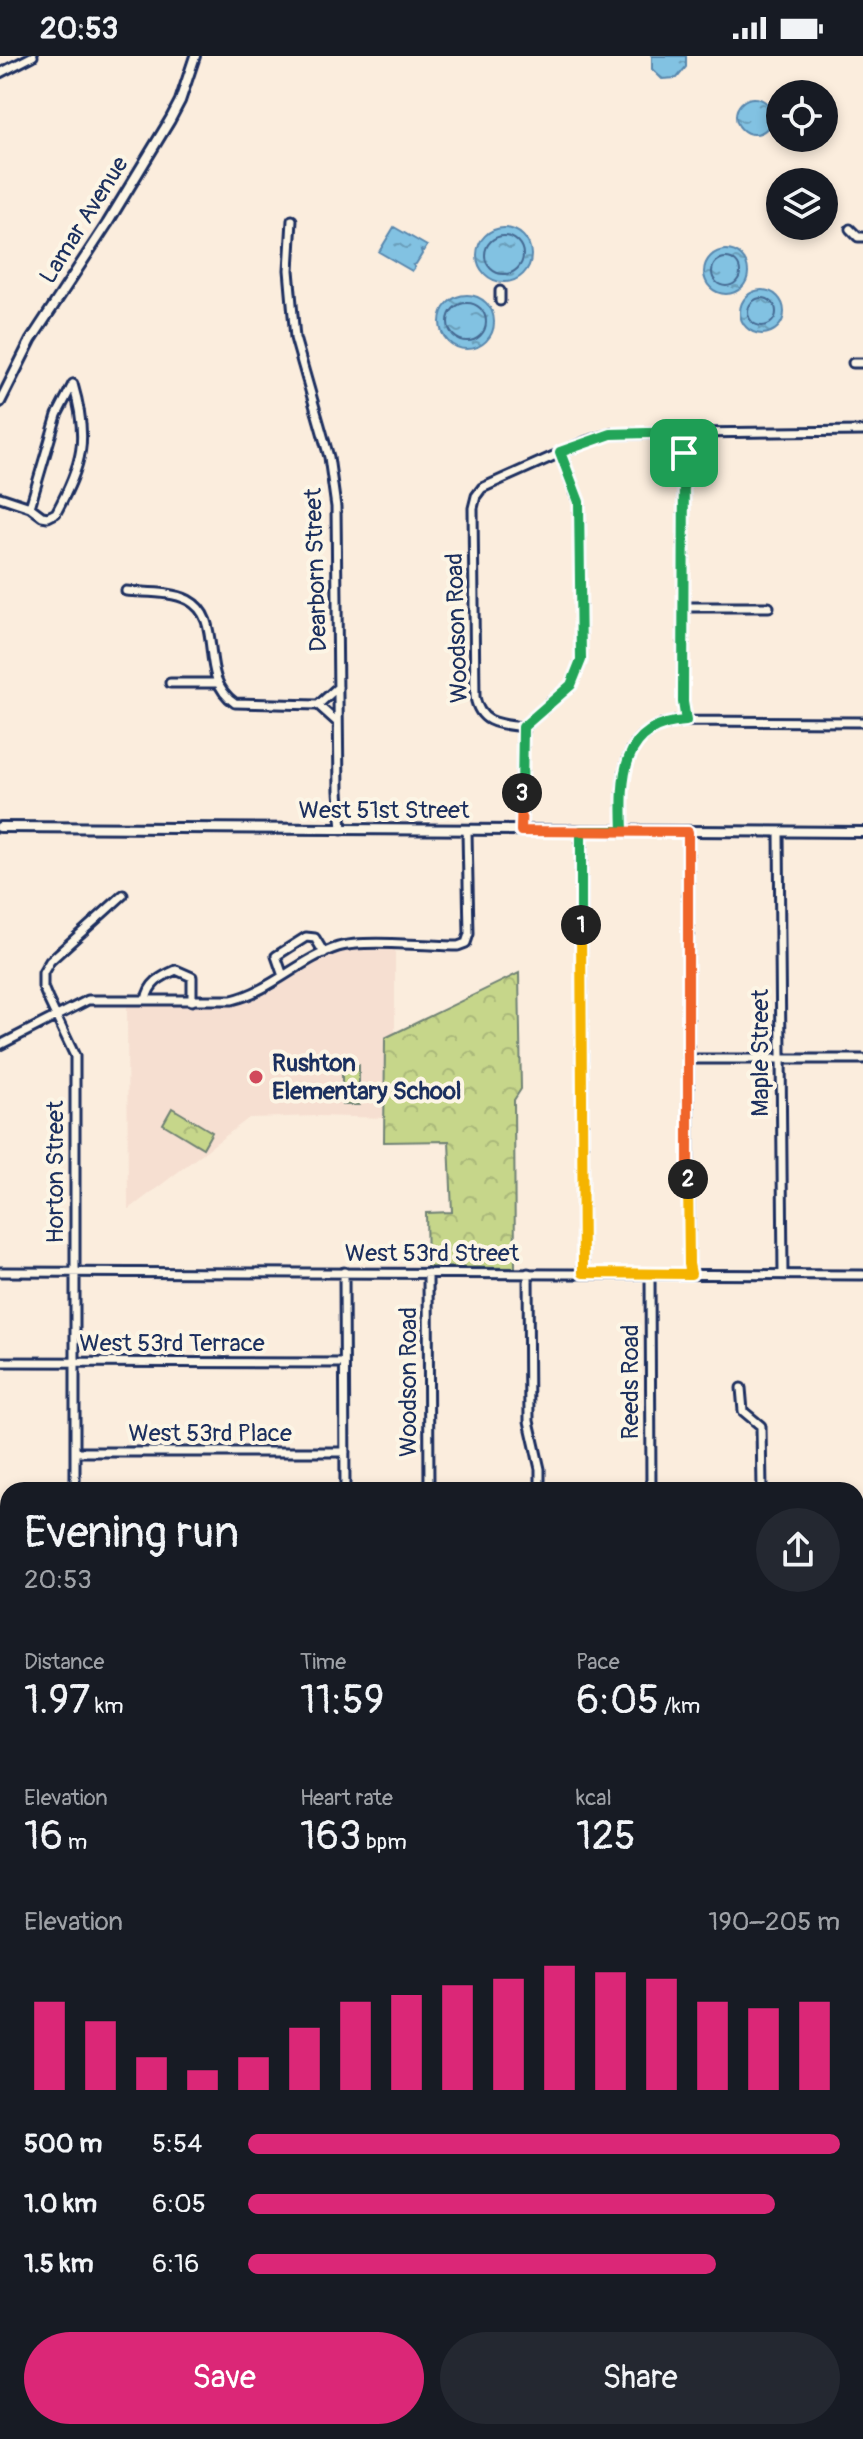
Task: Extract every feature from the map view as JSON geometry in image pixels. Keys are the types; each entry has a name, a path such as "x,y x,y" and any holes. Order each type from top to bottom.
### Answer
{"street":[{"path":"0,73 33,56"},
{"name":"Lamar Avenue","path":"0,402 31,340 107,224 175,111 195,56"},
{"name":"Dearborn Street","path":"292,220 289,270 295,338 334,479 342,830"},
{"path":"850,229 858,237 863,237"},
{"path":"500,291 500,301"},
{"path":"853,363 863,363"},
{"path":"0,497 30,507 42,516 54,516 72,483 81,452 81,412 73,384 57,415 30,507"},
{"path":"521,831 523,727 571,685 581,660 579,502 560,452 611,434 863,431"},
{"path":"684,432 683,702 686,721"},
{"name":"Woodson Road","path":"523,727 491,722 477,708 473,508 476,496 489,483 560,452"},
{"path":"126,591 181,597 203,613 215,683 227,697 245,705 318,705 338,687"},
{"path":"685,607 769,607"},
{"path":"170,683 215,683"},
{"path":"318,705 338,723"},
{"path":"623,831 624,772 632,748 657,727 672,721 863,722"},
{"name":"West 51st Street","path":"0,827 863,832"},
{"path":"0,1045 88,1000 232,1000 245,997 324,953 347,945 458,946 466,943 469,934 467,831"},
{"path":"581,831 583,1273"},
{"path":"688,832 691,1274"},
{"name":"Maple Street","path":"779,832 783,1274"},
{"name":"Horton Street","path":"75,1482 75,1056 43,987 43,973 46,966 123,895"},
{"path":"283,976 276,956 306,937 315,938 324,953"},
{"path":"146,1000 148,988 176,970 192,977 192,1001"},
{"path":"688,1059 863,1059"},
{"name":"West 53rd Street","path":"0,1272 863,1275"},
{"path":"344,1272 345,1482"},
{"name":"Woodson Road","path":"428,1273 429,1482"},
{"path":"528,1273 529,1421 540,1482"},
{"name":"Reeds Road","path":"650,1274 651,1482"},
{"name":"West 53rd Terrace","path":"0,1362 344,1363"},
{"path":"741,1388 743,1411 761,1426 762,1482"},
{"name":"West 53rd Place","path":"75,1452 345,1452"}],"shaded area":[{"name":"Rushton Elementary School","path":"349,947 395,947 395,1033 385,1038 385,1118 249,1118 128,1210 127,1002 219,1003 281,980"}],"green space":[{"path":"519,973 521,1089 514,1100 515,1268 427,1267 426,1213 452,1212 449,1141 384,1142 385,1038"},
{"path":"342,1065 359,1065 359,1105 342,1105"},
{"path":"172,1108 212,1132 203,1148 163,1124"}],"water":[{"path":"652,56 686,56 686,67 677,78 662,79 652,69"},
{"path":"747,100 761,100 766,104 766,128 754,134 747,132 738,123 738,109"},
{"path":"394,227 427,246 424,251 421,250 422,254 412,271 379,252"},
{"path":"504,228 523,236 531,255 523,274 504,282 485,274 477,255 485,236"},
{"path":"726,250 742,256 748,272 742,288 726,294 710,288 704,272 710,256"},
{"path":"762,290 778,296 784,312 778,328 762,334 746,328 740,312 746,296"},
{"path":"467,295 486,303 494,322 486,341 467,349 448,341 440,322 448,303"}],"place":[{"name":"Rushton Elementary School","path":"256,1077"}],"route":[{"path":"684,453 683,710 686,721 672,721 657,727 632,748 624,772 623,831 581,831 583,1273 691,1274 688,832 623,831 521,831 523,727 566,691 581,660 579,502 560,452 611,434 684,432 684,453"}]}
